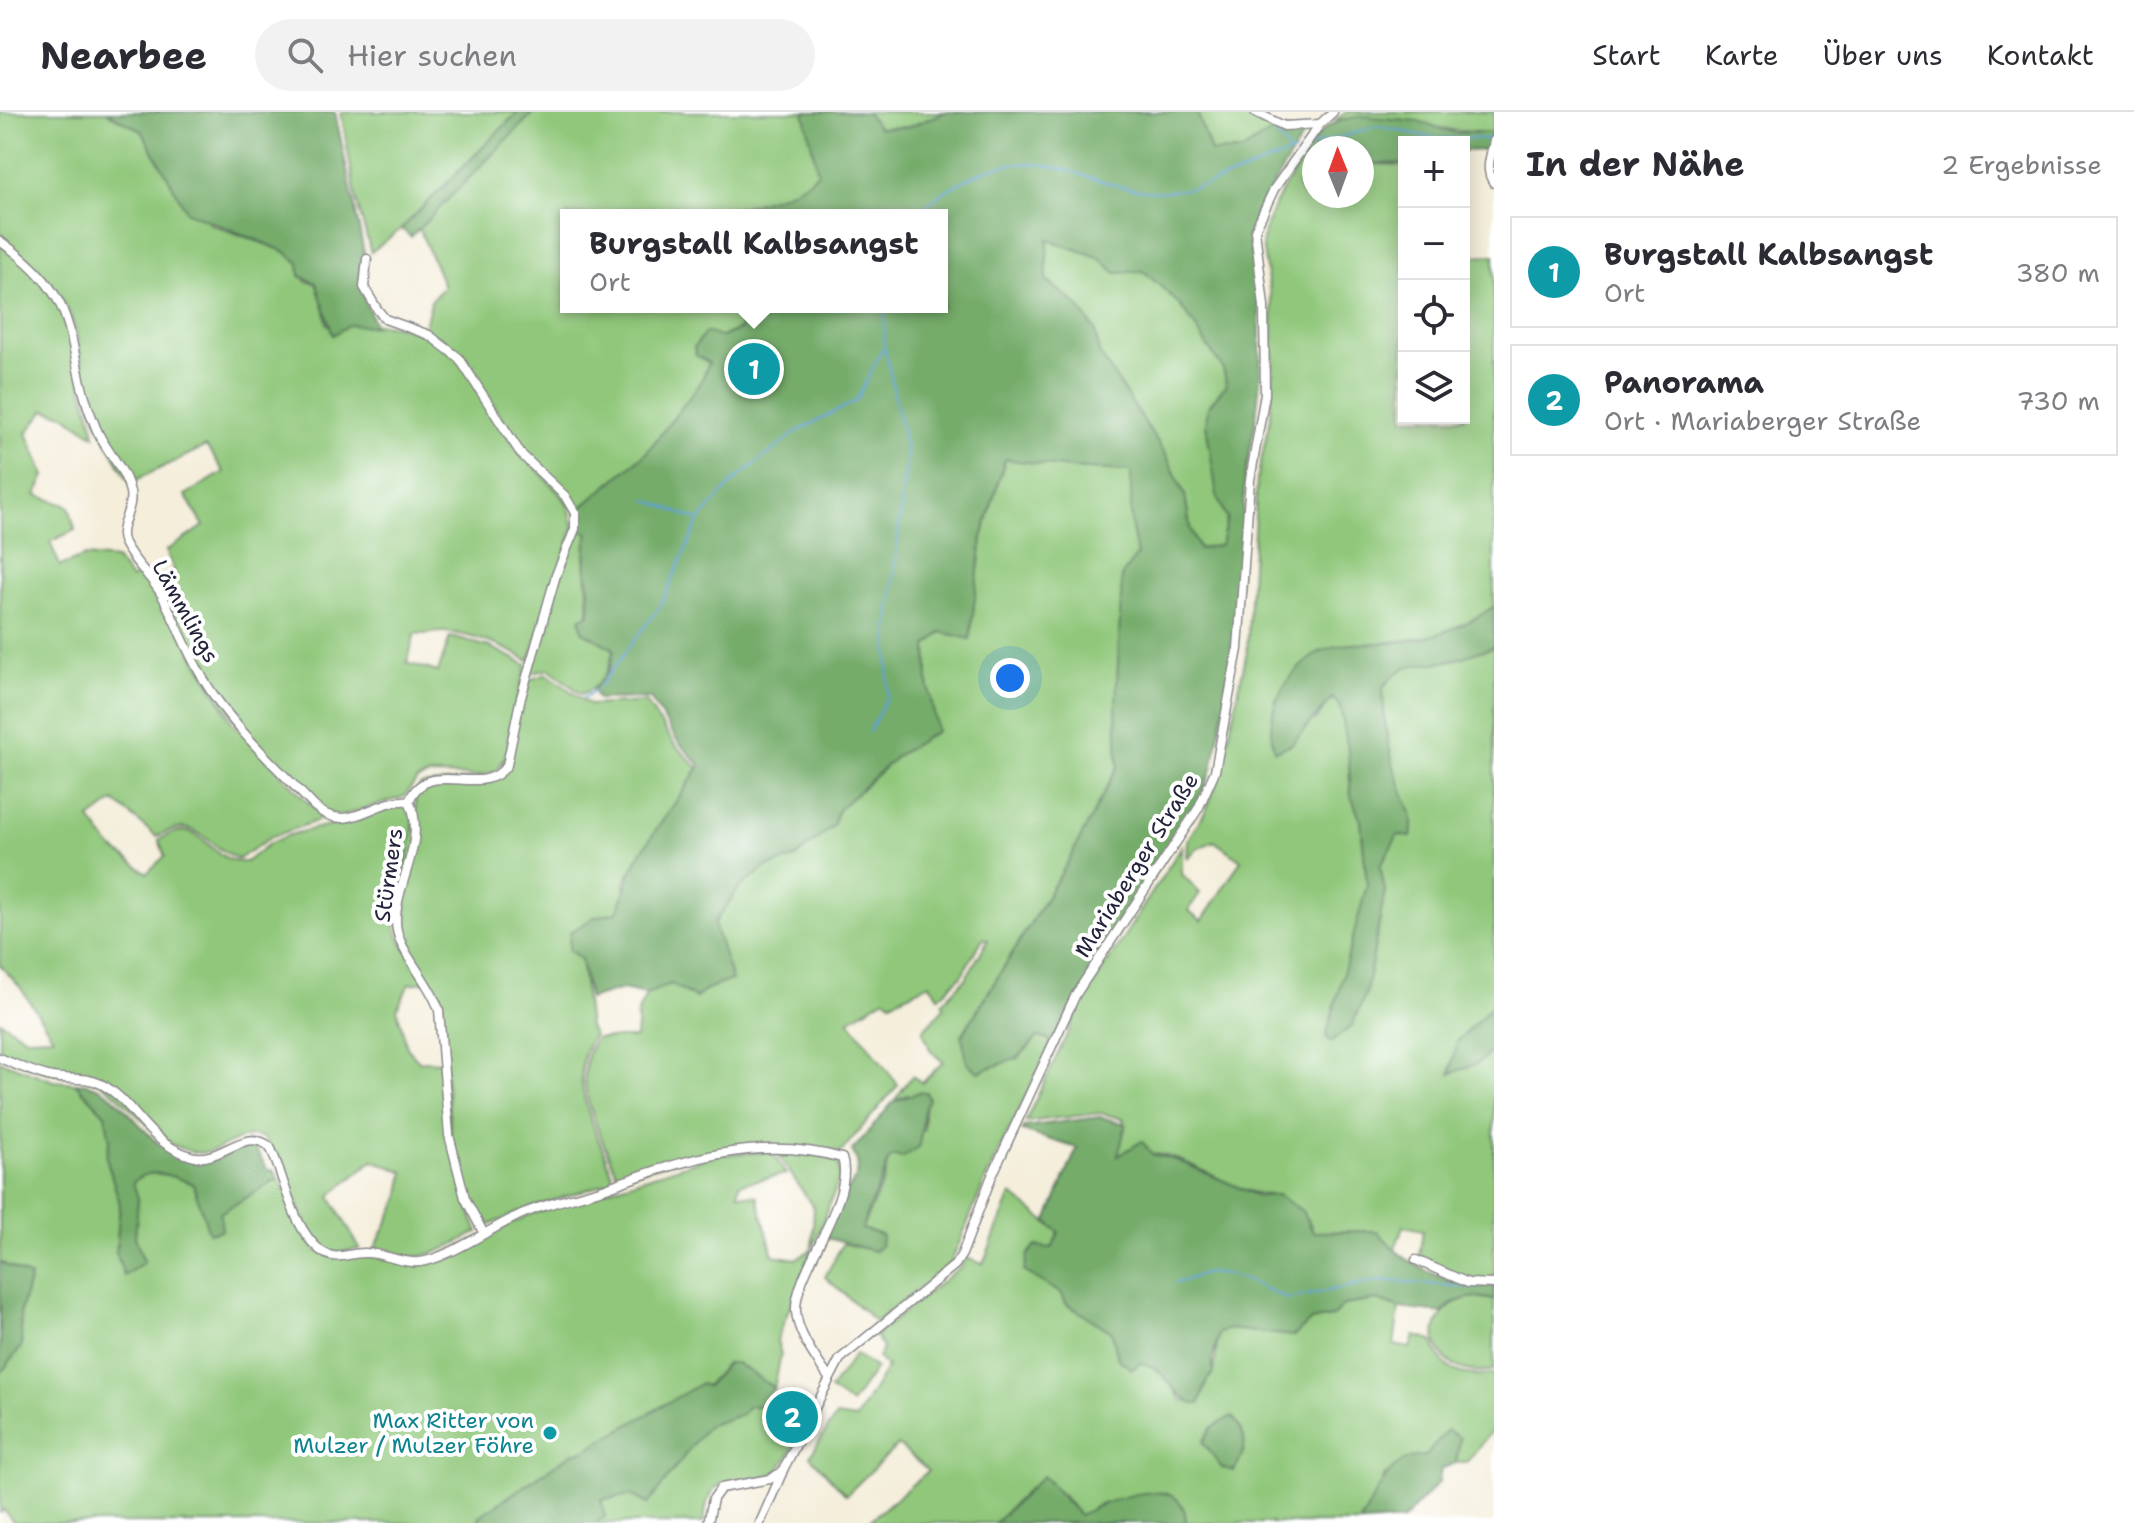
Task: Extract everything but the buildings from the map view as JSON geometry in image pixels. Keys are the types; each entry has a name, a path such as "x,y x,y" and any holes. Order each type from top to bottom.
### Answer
{"street":[{"path":"1255,112 1284,126 1320,124"},
{"name":"Mariaberger Straße","path":"760,1523 782,1472 840,1359 955,1265 1076,994 1198,809 1215,771 1238,649 1250,480 1265,394 1264,306 1255,230 1262,208 1310,137 1333,112"},
{"path":"1494,142 1489,176 1494,183"},
{"name":"Lämmlings","path":"0,241 37,272 68,317 95,428 127,480 131,493 131,507 122,530 122,542 157,587 224,709 314,806 331,819 341,820 397,801 409,801"},
{"path":"367,259 364,287 385,319 429,335 459,358 521,454 565,496 575,513 575,529 556,575 517,708 507,765 489,778 424,781 409,801"},
{"name":"Stürmers","path":"409,801 414,812 413,838 397,910 397,932 434,994 439,1010 449,1135 465,1198 482,1233"},
{"path":"0,1058 55,1078 87,1079 102,1084 151,1135 193,1157 213,1157 249,1139 261,1141 273,1155 308,1237 328,1256 370,1252 418,1262 434,1258 528,1211 604,1188 666,1164 716,1153 785,1148 842,1158 844,1178 820,1248 797,1300 799,1324 829,1378"},
{"path":"1416,1260 1468,1283 1494,1284"},
{"path":"708,1523 713,1499 721,1488 770,1479 782,1472"}],"green space":[{"path":"0,112 106,112 142,131 166,174 210,224 284,251 299,263 305,281 316,283 323,299 327,324 399,326 422,334 450,352 464,367 504,432 557,489 566,502 573,529 529,661 488,642 441,632 415,633 407,663 438,672 450,637 490,647 527,665 512,715 508,750 497,771 478,776 430,775 417,780 404,797 341,816 324,812 235,719 212,689 156,581 174,570 166,551 204,526 185,495 224,472 206,446 130,483 91,406 76,333 64,303 37,268 0,239"},
{"path":"106,112 335,112 365,257 361,261 360,288 375,326 349,325 333,335 316,283 300,276 299,263 284,251 187,212 142,131"},
{"path":"341,112 518,112 401,229 371,252 357,203"},
{"path":"518,112 534,112 411,237 401,229"},
{"path":"534,112 804,112 819,173 795,190 738,209 560,209 560,313 739,313 741,328 721,337 700,384 646,453 576,512 532,464 461,356 424,330 431,301 444,286 419,228"},
{"path":"804,112 866,112 879,128 909,127 945,112 1197,112 1211,152 1242,151 1276,129 1306,131 1255,214 1250,246 1259,306 1261,371 1245,479 1239,584 1224,710 1212,769 1197,805 1052,1041 1038,1037 1018,1058 978,1072 967,1063 962,1036 1068,862 1118,766 1116,704 1122,575 1137,555 1131,523 1131,471 1069,468 1005,459 982,538 970,639 941,632 927,646 928,683 937,731 898,755 838,810 833,826 795,858 766,867 739,888 714,924 732,980 707,989 696,998 671,984 646,994 622,989 589,999 581,959 569,950 570,932 595,917 617,912 637,859 700,765 678,742 650,698 598,699 593,690 609,670 614,649 583,632 580,619 589,614 590,604 586,554 588,533 576,530 576,512 646,453 700,384 709,363 696,355 694,347 706,332 721,337 741,329 739,313 948,313 948,209 735,209 795,189 818,173","holes":["1048,240 1099,257 1116,273 1143,271 1180,305 1222,368 1225,378 1226,385 1208,407 1206,424 1217,496 1227,518 1221,545 1199,549 1190,528 1185,495 1167,457 1099,353 1095,330 1077,305 1046,280"]},
{"path":"866,112 945,112 909,127 878,128"},
{"path":"1197,112 1249,112 1276,129 1242,151 1211,152"},
{"path":"1347,112 1494,112 1492,132 1472,132 1373,119 1334,120"},
{"path":"1362,116 1418,121 1455,133 1492,132 1489,150 1470,151 1470,136 1398,136 1398,163 1374,164 1374,136 1318,136 1340,121"},
{"path":"1302,159 1302,208 1374,208 1374,164 1398,165 1398,424 1470,424 1470,256 1494,255 1494,606 1479,618 1430,637 1320,651 1274,701 1316,720 1332,698 1340,705 1348,749 1351,796 1361,821 1367,885 1354,937 1366,993 1385,891 1380,866 1398,834 1411,836 1412,827 1411,813 1398,782 1389,747 1383,687 1404,668 1450,660 1494,647 1494,1004 1457,1042 1478,1063 1494,1050 1494,1283 1470,1282 1419,1257 1423,1230 1403,1226 1394,1252 1377,1231 1313,1232 1309,1221 1278,1195 1246,1190 1171,1157 1150,1154 1117,1157 1124,1119 1100,1113 1025,1122 1084,999 1182,846 1182,874 1200,893 1188,910 1202,921 1241,860 1214,841 1196,849 1187,859 1188,839 1205,812 1221,773 1247,651 1257,480 1270,419 1273,371 1272,305 1262,245 1275,203"},
{"path":"1047,239 1099,257 1116,273 1143,270 1180,305 1220,364 1226,385 1208,407 1217,496 1227,518 1221,545 1199,549 1190,528 1185,495 1167,456 1099,353 1095,330 1077,305 1046,280"},
{"path":"0,244 25,262 60,307 94,429 95,436 64,415 45,410 27,433 45,476 36,495 69,506 75,530 50,542 60,566 85,556 116,559 131,579 141,572 152,584 232,722 321,816 317,821 271,837 239,859 192,830 171,830 157,837 114,801 90,819 111,847 147,873 165,856 159,840 174,833 186,831 196,835 222,855 246,862 270,843 289,835 352,819 382,807 408,804 413,832 394,920 402,942 425,982 409,984 397,1009 407,1048 419,1061 444,1062 457,1169 478,1232 451,1246 416,1256 374,1250 399,1199 404,1172 373,1160 330,1196 360,1249 329,1253 311,1236 276,1154 263,1138 245,1137 212,1151 193,1152 163,1138 104,1085 89,1077 53,1073 0,1055 0,1021 26,1038 53,1037 20,987 0,965"},
{"path":"1005,459 1069,468 1131,471 1131,523 1137,555 1116,704 1118,766 1068,862 962,1035 1018,1058 1038,1037 1052,1041 987,1176 951,1263 876,1322 825,1277 843,1243 874,1251 861,1229 884,1180 888,1160 924,1129 924,1110 915,1096 905,1095 893,1102 912,1076 922,1083 943,1062 930,1050 923,1030 945,1007 942,1003 966,978 988,940 983,938 961,976 939,997 930,984 891,1002 885,998 849,1020 898,1085 841,1152 715,1151 618,1177 590,1108 585,1071 588,1054 596,1038 636,1038 638,1012 646,994 671,984 696,998 707,989 714,924 739,888 766,867 795,857 838,810 898,755 937,731 928,683 927,646 941,632 970,638 982,538"},
{"path":"576,530 588,532 585,559 588,605 583,632 614,649 604,677 581,694 549,669 529,674 558,576"},
{"path":"1494,606 1494,647 1450,661 1404,668 1383,687 1389,747 1411,814 1411,837 1398,835 1380,866 1385,891 1366,993 1352,1026 1331,1042 1326,1037 1367,885 1361,821 1351,796 1348,749 1340,706 1332,698 1292,744 1275,751 1272,737 1274,709 1286,683 1306,662 1326,649 1423,638 1460,626"},
{"path":"547,674 590,705 646,702 675,745 698,768 625,881 624,898 617,912 595,917 569,950 581,959 589,1027 594,1035 585,1052 583,1089 614,1181 527,1209 483,1228 471,1206 451,1135 441,1010 428,978 407,949 398,922 416,811 415,793 421,785 500,776 528,680"},
{"path":"1494,1004 1494,1050 1478,1063 1450,1074 1457,1042"},
{"path":"0,1061 54,1081 75,1083 105,1114 110,1139 106,1157 120,1204 116,1252 144,1262 135,1237 138,1198 132,1182 153,1173 193,1184 197,1194 220,1213 279,1178 315,1251 370,1255 418,1266 529,1215 716,1155 772,1152 786,1174 739,1184 738,1194 757,1196 773,1255 796,1259 812,1249 814,1208 776,1152 822,1156 839,1162 840,1177 777,1340 781,1355 774,1388 737,1363 727,1363 706,1386 700,1385 583,1451 573,1453 480,1516 478,1523 14,1523 4,1510 0,1513 0,1374 21,1346 20,1312 30,1278 0,1262"},
{"path":"75,1083 94,1086 110,1095 152,1138 184,1159 210,1160 250,1141 268,1170 274,1170 279,1178 220,1213 222,1230 209,1233 193,1184 153,1173 139,1178 133,1183 138,1198 135,1237 144,1262 124,1276 116,1252 120,1204 106,1157 110,1139 105,1114"},
{"path":"926,1092 929,1099 924,1110 919,1147 902,1158 894,1156 888,1160 862,1229 882,1235 881,1246 874,1251 827,1238 834,1211 857,1174 858,1167 852,1151 893,1102"},
{"path":"1100,1117 1126,1124 1118,1156 1142,1141 1152,1154 1179,1161 1258,1196 1278,1195 1302,1211 1313,1232 1377,1231 1401,1255 1429,1272 1460,1282 1494,1286 1494,1300 1466,1299 1442,1313 1399,1308 1377,1300 1343,1305 1332,1317 1310,1321 1294,1336 1229,1329 1219,1333 1212,1360 1214,1372 1207,1380 1199,1404 1190,1402 1158,1370 1140,1363 1132,1369 1118,1359 1112,1332 1066,1303 1062,1294 1024,1271 1028,1254 1036,1246 1052,1248 1059,1232 1047,1221 1077,1148 1022,1131 1024,1127"},
{"path":"1011,1194 1059,1232 1052,1248 1024,1271 1062,1294 1066,1304 1112,1332 1118,1359 1132,1369 1140,1363 1154,1367 1181,1400 1199,1404 1207,1380 1214,1372 1218,1333 1229,1329 1294,1336 1310,1321 1332,1317 1343,1305 1377,1300 1399,1308 1394,1345 1410,1348 1414,1336 1433,1341 1441,1360 1455,1371 1473,1375 1494,1374 1494,1428 1466,1463 1456,1463 1460,1438 1447,1430 1426,1456 1385,1475 1377,1495 1359,1523 1186,1523 1186,1518 1102,1503 1079,1516 1062,1494 1028,1489 995,1523 867,1523 928,1471 898,1445 846,1495 810,1456 836,1416 856,1419 887,1367 878,1358 883,1348 875,1336 960,1267 966,1258 983,1264"},
{"path":"0,1262 30,1277 20,1312 22,1346 0,1374"},
{"path":"1471,1297 1494,1300 1494,1370 1473,1371 1456,1366 1444,1357 1437,1344 1436,1331 1441,1317 1452,1306"},
{"path":"855,1354 876,1368 851,1404 830,1390"},
{"path":"727,1363 736,1363 774,1388 760,1406 749,1406 742,1414 707,1426 648,1504 631,1495 601,1499 605,1517 595,1523 478,1523 480,1516 573,1453 583,1451 700,1384 707,1386"},
{"path":"749,1406 760,1406 764,1420 796,1443 778,1470 761,1478 723,1483 709,1498 703,1523 595,1523 605,1517 601,1500 631,1495 648,1504 707,1426 742,1414"},
{"path":"1232,1416 1245,1443 1234,1471 1222,1468 1203,1442 1212,1427"},
{"path":"1447,1430 1460,1438 1456,1463 1441,1469 1439,1482 1403,1520 1359,1523 1393,1469 1413,1457 1426,1456"},
{"path":"1043,1476 1079,1515 1124,1497 1159,1492 1173,1496 1182,1506 1186,1523 995,1523"}],"waterway":[{"path":"1249,112 1255,117"},
{"path":"1344,136 1377,126 1435,138 1493,139"},
{"path":"1272,129 1290,153"},
{"path":"924,209 947,190 996,167 1023,163 1048,166 1120,186 1146,191 1173,191 1219,180 1295,152"},
{"path":"600,686 661,605 699,520 736,479 798,431 856,401 884,346 885,313"},
{"path":"869,732 888,695 888,629 907,454 885,349"},
{"path":"647,500 698,520"},
{"path":"584,698 595,690"},
{"path":"1176,1283 1207,1273 1236,1276 1288,1299 1380,1280 1476,1288"}],"place":[{"name":"Burgstall Kalbsangst","path":"754,369"},
{"name":"Panorama","path":"792,1417"},
{"name":"Max Ritter von Mulzer / Mulzer Föhre","path":"550,1433"}]}
